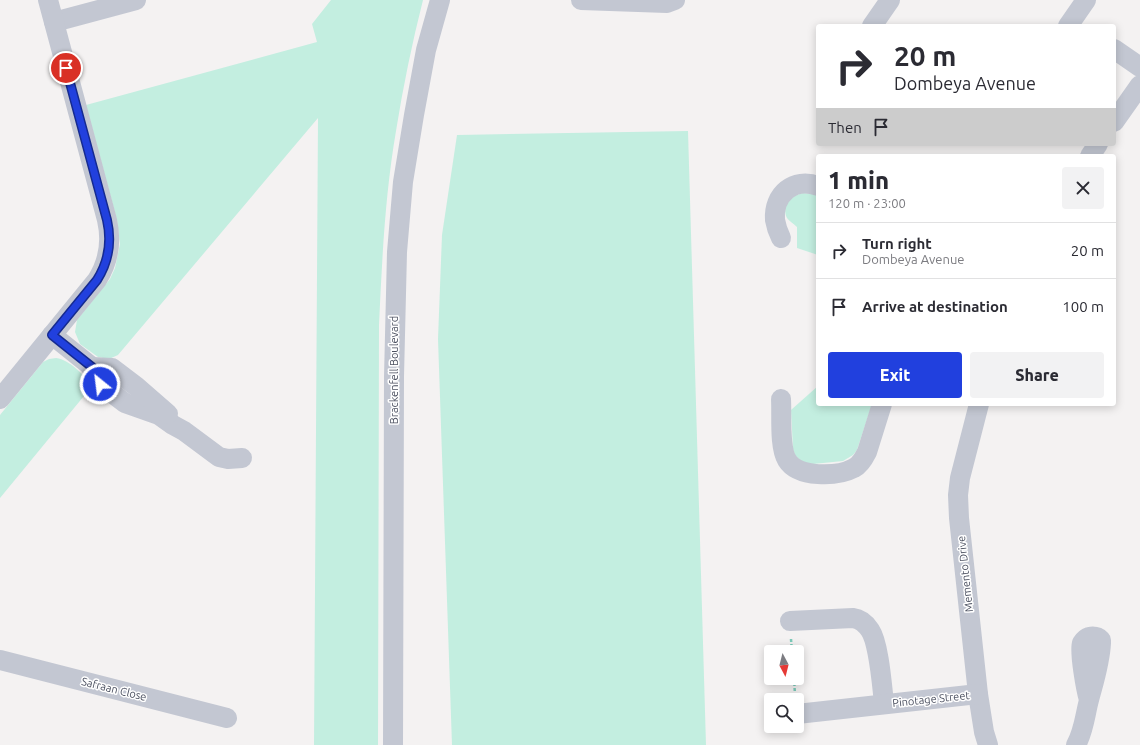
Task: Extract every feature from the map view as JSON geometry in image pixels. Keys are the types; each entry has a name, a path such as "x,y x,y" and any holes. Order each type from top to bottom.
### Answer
{"street":[{"path":"0,399 100,276 106,261 110,241 107,220 48,0"},
{"path":"54,22 136,0"},
{"name":"Brackenfell Boulevard","path":"393,745 394,377 397,252 403,182 414,115 426,50 440,0"},
{"path":"581,0 666,3 675,0"},
{"path":"876,24 890,0"},
{"path":"1073,24 1086,0"},
{"path":"1116,50 1140,67"},
{"path":"1116,119 1140,85"},
{"path":"781,238 775,221 777,203 787,189 806,183 816,186"},
{"path":"52,335 92,367 112,368 137,386 176,420 184,431 219,457 228,459 242,458"},
{"path":"781,399 783,447 786,459 790,465 804,472 824,474 837,473 853,468 864,459 881,406"},
{"name":"Memento Drive","path":"978,406 960,478 958,494 959,518 978,694 984,732 988,745"},
{"name":"Pinotage Street","path":"790,621 853,618 860,620 866,625 873,635 884,703"},
{"name":"Safraan Close","path":"0,660 227,718"},
{"name":"Pinotage Street","path":"804,713 884,703 978,694"},
{"path":"1076,745 1082,733 1089,700"}],"green space":[{"path":"331,0 423,0 408,65 392,155 383,252 379,325 378,745 314,745 318,118 118,355 109,359 98,357 80,344 75,332 77,320 110,279 115,268 120,244 117,220 86,105 317,42 312,24"},
{"path":"688,131 706,745 452,745 438,339 442,235 457,135"},
{"path":"803,193 816,195 816,254 797,248 797,227 787,218 785,209 787,205 795,196"},
{"path":"56,358 67,362 93,385 0,498 0,415 43,362"},
{"path":"816,388 816,406 871,406 857,450 853,455 843,461 813,464 803,463 795,455 793,449 791,410"}],"route":[{"path":"66,68 107,220 110,241 106,261 97,280 52,335 92,367 100,384"}]}
